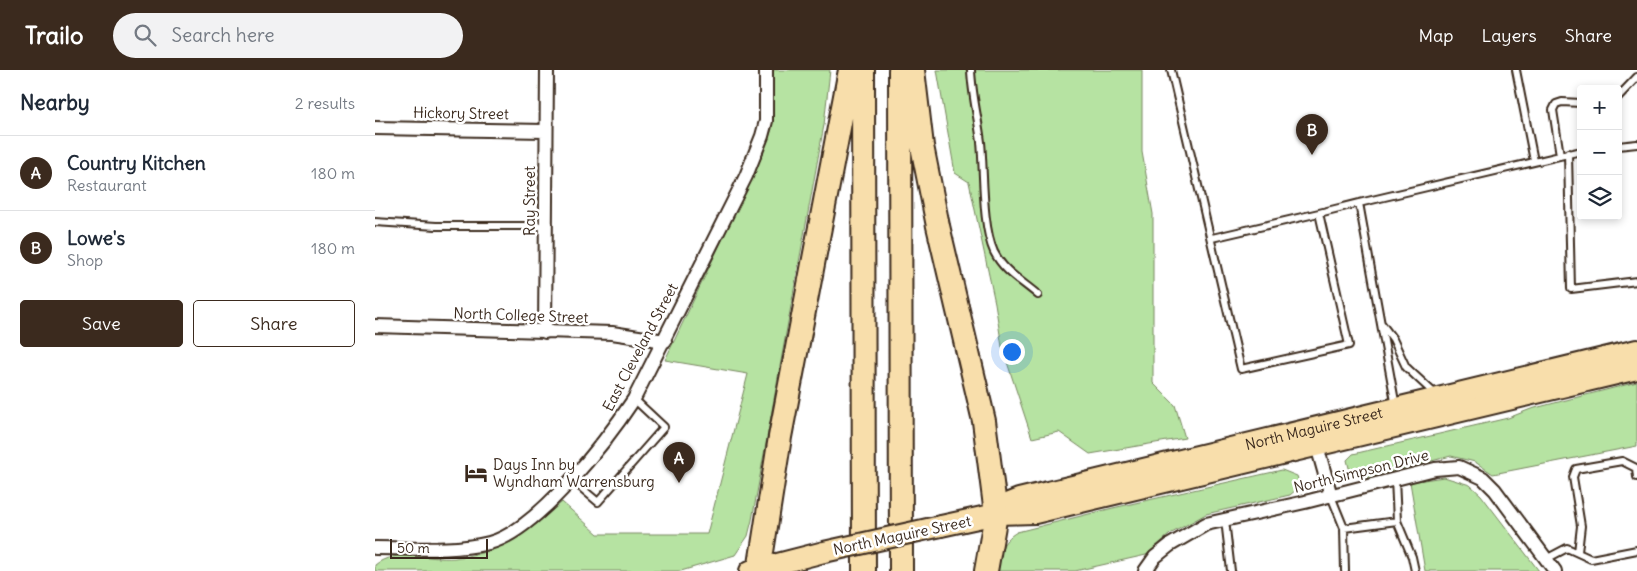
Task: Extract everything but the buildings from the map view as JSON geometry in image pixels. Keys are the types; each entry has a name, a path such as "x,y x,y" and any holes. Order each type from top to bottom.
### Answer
{"highway":[{"path":"756,570 850,70"},
{"path":"863,70 864,571"},
{"path":"899,70 901,571"},
{"path":"913,70 923,146 938,226 984,420 996,514 986,571"}],"main road":[{"name":"North Maguire Street","path":"996,514 1009,503 1019,499 1637,350"},
{"name":"North Maguire Street","path":"756,570 824,552 996,514 1035,513 1637,369"},
{"path":"1603,377 1637,376"}],"street":[{"name":"Ray Street","path":"545,332 545,131 547,70"},
{"name":"East Cleveland Street","path":"375,548 456,549 491,542 527,522 572,480 620,421 633,400 665,341 746,176 766,121 767,70"},
{"name":"Hickory Street","path":"375,128 545,131"},
{"name":"North College Street","path":"375,326 612,334 665,341"},
{"path":"1317,446 1331,496"},
{"name":"North Simpson Drive","path":"1145,571 1155,557 1170,545 1206,524 1331,496 1435,469 1459,467 1483,478 1495,490 1555,571"}],"lane":[{"path":"971,70 972,98 981,139 990,240 1001,264 1038,295"},
{"path":"1171,70 1241,369 1349,344 1319,213"},
{"path":"1516,70 1534,161"},
{"path":"1622,93 1637,77"},
{"path":"1560,155 1553,110 1556,104 1562,102 1577,103"},
{"path":"1622,146 1637,144"},
{"path":"1211,238 1577,152"},
{"path":"1568,153 1571,289 1637,281"},
{"path":"1359,203 1396,408"},
{"path":"375,222 436,226 545,226"},
{"path":"1381,322 1393,338 1406,368 1439,398"},
{"path":"572,480 598,502 664,427 633,400"},
{"path":"1578,552 1581,526 1573,477 1576,469 1622,461 1636,468 1637,477"},
{"path":"1395,479 1397,521 1412,557 1415,571"},
{"path":"1331,496 1342,519 1344,528 1345,571"},
{"path":"1225,519 1231,571"},
{"path":"1344,528 1397,521"},
{"path":"1546,559 1567,548 1591,559 1637,550"}],"green space":[{"path":"773,70 830,70 824,125 752,520 748,536 735,555 681,571 375,571 375,565 392,557 454,558 493,550 525,533 562,502 598,534 707,534 748,374 665,360 764,152 772,129"},
{"path":"937,70 1142,70 1142,152 1153,214 1153,383 1175,405 1185,438 1090,454 1059,432 1032,438 1002,347 995,303 969,182 955,173"},
{"path":"1637,382 1637,446 1493,474 1475,462 1451,456 1365,478 1349,468 1347,460 1353,454 1508,418 1531,409"},
{"path":"1282,470 1297,476 1299,482 1297,489 1290,495 1206,514 1170,534 1146,555 1075,571 996,571 1004,544 1017,532"},
{"path":"1444,477 1470,485 1481,495 1539,571 1425,571 1410,482"}],"place":[{"name":"Lowe's","path":"1312,155"},
{"name":"Days Inn by Wyndham Warrensburg","path":"476,473"},
{"name":"Country Kitchen","path":"679,483"}]}
